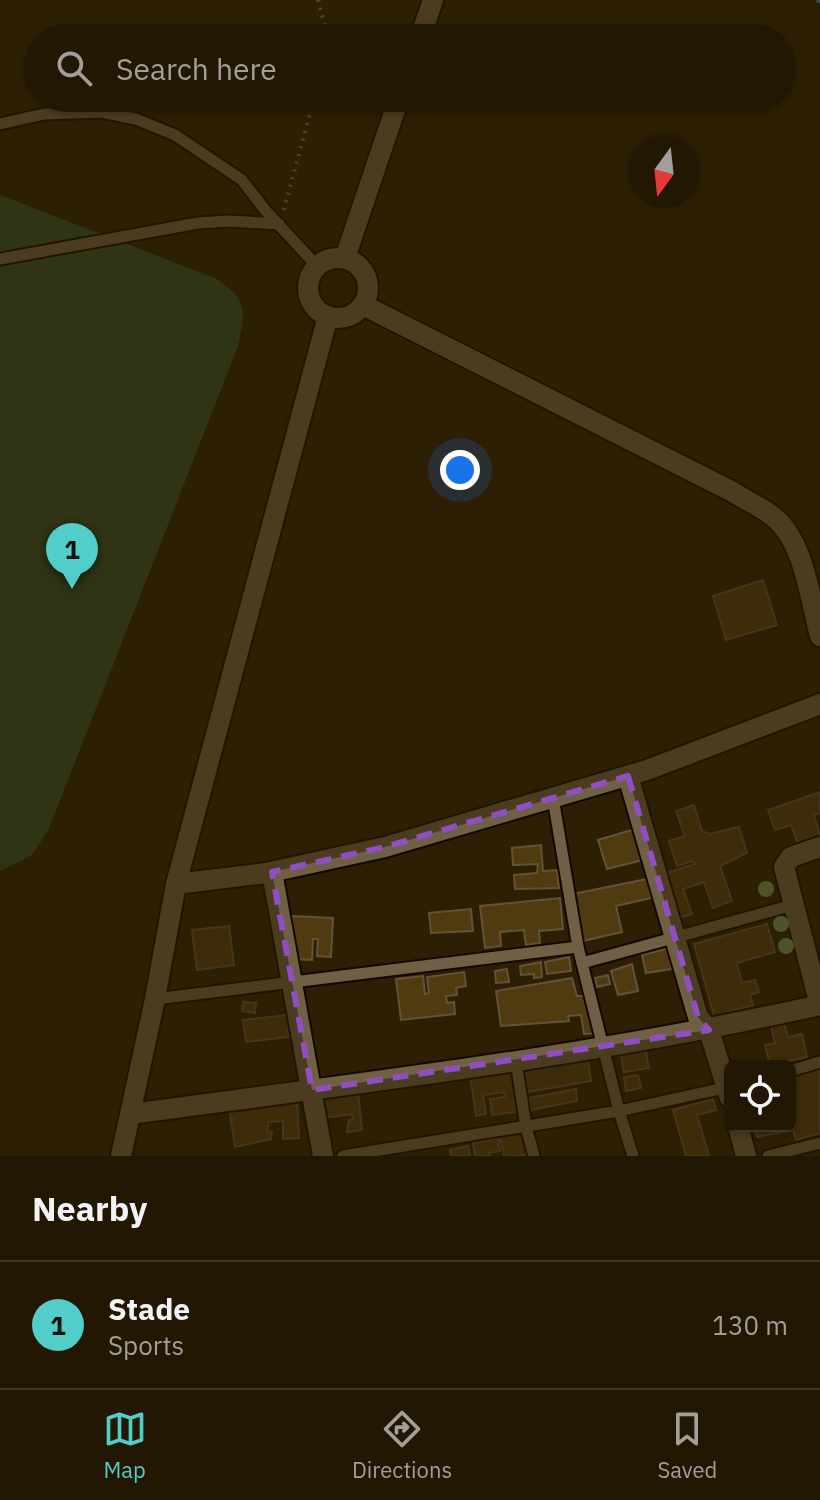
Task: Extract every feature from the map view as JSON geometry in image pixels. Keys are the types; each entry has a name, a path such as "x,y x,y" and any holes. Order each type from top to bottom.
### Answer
{"street":[{"path":"425,24 433,0"},
{"path":"345,258 394,112"},
{"path":"329,258 345,258 362,268 369,287 363,305 348,316 328,316 312,304 308,284 317,266 329,258"},
{"path":"363,305 773,515 788,531 797,550 820,636"},
{"path":"121,1156 176,884 328,316"},
{"path":"176,884 272,872 385,847 628,776 820,704"},
{"path":"628,776 698,1017 709,1030 724,1076"},
{"path":"130,1114 516,1061 709,1030 820,1005 784,867 791,857 820,847"},
{"path":"272,872 323,1156"},
{"path":"740,1132 746,1156"}],"lane":[{"path":"0,124 44,114 101,112 136,119 175,135 242,180 317,266"},
{"path":"0,259 198,223 280,224"},
{"path":"553,798 578,947 633,1156"},
{"path":"582,963 793,905"},
{"path":"155,999 578,947"},
{"path":"516,1061 526,1127 534,1156"},
{"path":"796,1069 820,1062"},
{"path":"343,1156 724,1092"},
{"path":"768,1156 820,1143"}],"path":[{"path":"318,0 324,24"},
{"path":"280,224 310,112"}],"highlighted area":[{"path":"628,776 698,1017 709,1030 312,1090 272,872 385,847"}],"green space":[{"path":"0,195 215,278 239,299 243,314 238,346 48,831 31,856 0,871"}],"building":[{"path":"763,580 777,625 726,640 713,596"},
{"path":"820,792 820,813 814,815 820,836 798,844 791,825 775,830 768,810"},
{"path":"694,805 702,831 709,834 739,827 747,853 720,866 732,901 713,908 704,882 683,889 692,914 676,919 661,875 695,864 693,861 677,866 669,841 685,836 676,811"},
{"path":"635,829 643,860 607,869 598,840"},
{"path":"541,845 543,871 557,870 559,888 515,889 514,875 537,873 538,864 513,865 512,848"},
{"path":"647,879 651,898 616,906 622,932 583,941 573,894"},
{"path":"560,898 563,929 539,931 540,943 526,945 524,930 500,932 501,946 485,948 480,906"},
{"path":"471,909 473,931 431,933 429,913"},
{"path":"292,916 333,918 331,957 317,956 318,939 313,939 312,960 289,959"},
{"path":"767,924 775,952 737,963 742,983 755,980 759,992 750,995 753,1005 731,1011 731,1018 716,1023 694,944"},
{"path":"229,926 234,965 197,970 192,930"},
{"path":"670,948 672,969 646,973 642,955"},
{"path":"569,957 571,971 547,974 545,962"},
{"path":"541,962 542,977 521,975 520,966"},
{"path":"632,964 638,991 618,995 611,971"},
{"path":"507,969 509,982 496,983 495,971"},
{"path":"464,972 466,986 456,988 457,995 446,996 447,1003 454,1002 455,1014 401,1020 396,979 423,976 425,994 429,993 427,977"},
{"path":"608,975 610,984 597,987 595,978"},
{"path":"572,978 577,996 587,996 597,1033 584,1034 581,1015 568,1016 569,1021 501,1026 496,991"},
{"path":"243,1002 256,1003 255,1013 242,1011"},
{"path":"287,1015 289,1037 246,1042 243,1020"},
{"path":"784,1023 788,1037 802,1034 807,1057 769,1060 765,1045 775,1043 771,1026"},
{"path":"645,1047 649,1068 624,1072 620,1051"},
{"path":"588,1060 591,1081 528,1092 525,1072"},
{"path":"820,1067 820,1133 796,1140 794,1132 796,1073"},
{"path":"512,1069 517,1112 492,1115 490,1099 505,1097 504,1092 483,1095 486,1114 476,1116 470,1074"},
{"path":"638,1075 641,1088 626,1091 624,1077"},
{"path":"576,1089 577,1101 531,1110 529,1098"},
{"path":"358,1093 362,1130 347,1132 352,1114 324,1118 320,1099"},
{"path":"713,1099 716,1110 697,1115 709,1156 686,1156 673,1110"},
{"path":"297,1101 299,1138 283,1139 283,1121 269,1122 267,1131 272,1132 271,1139 235,1147 229,1107"},
{"path":"523,1132 527,1156 504,1156 500,1136"},
{"path":"755,1132 783,1132 757,1137"},
{"path":"498,1138 500,1151 489,1153 490,1156 475,1156 473,1143"},
{"path":"468,1146 470,1156 451,1156 450,1150"}],"place":[{"name":"Stade","path":"72,589"}]}
